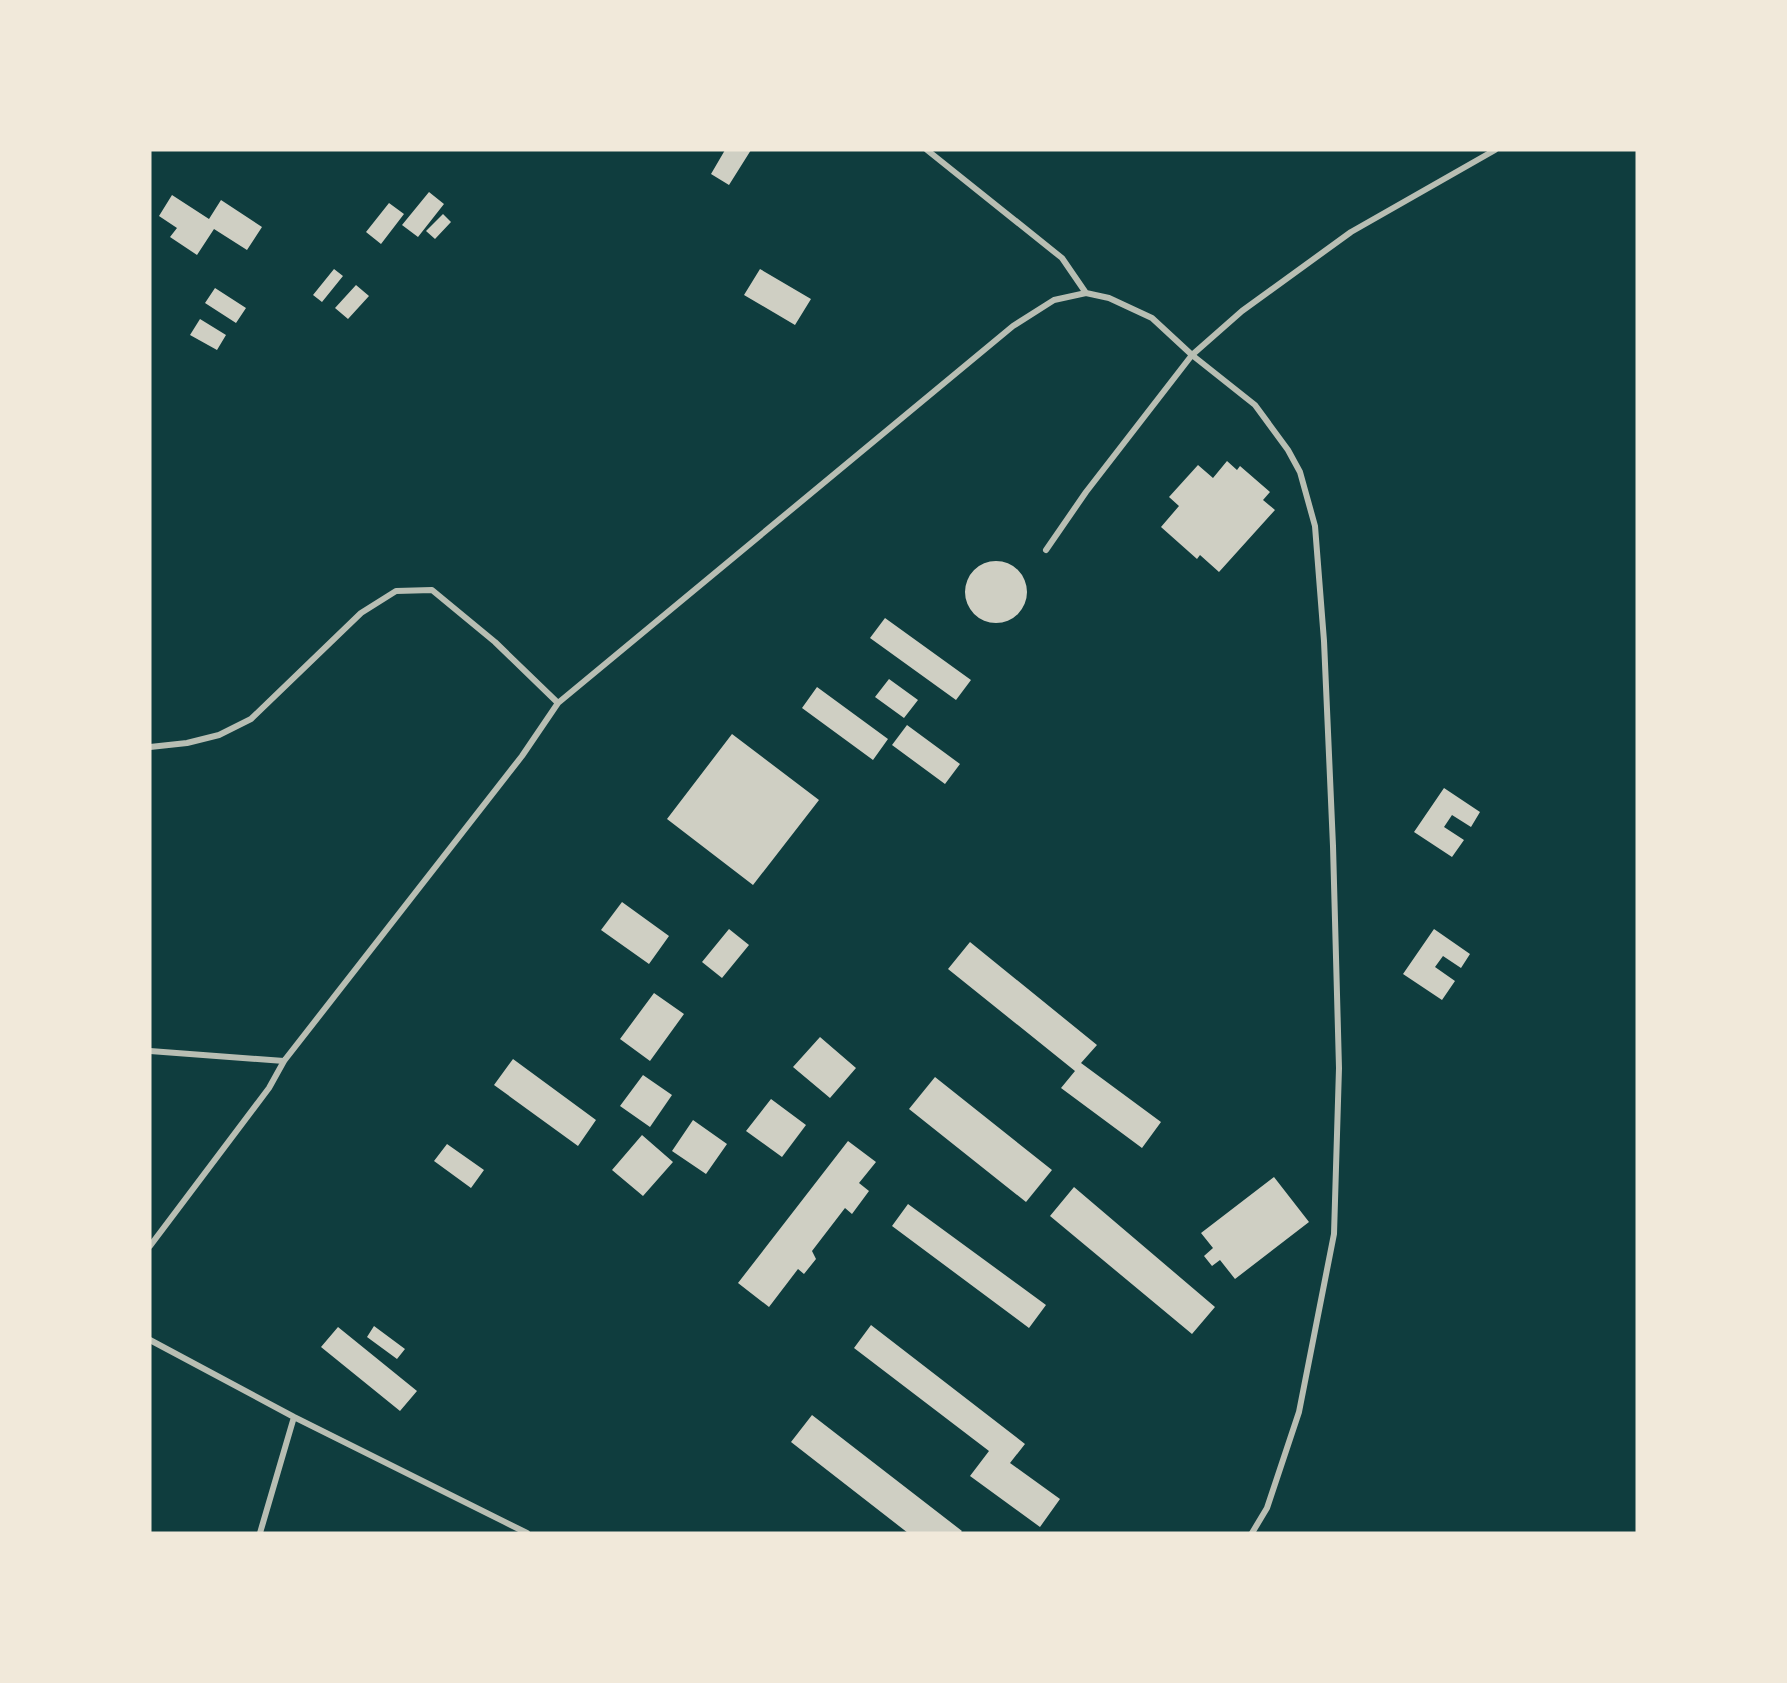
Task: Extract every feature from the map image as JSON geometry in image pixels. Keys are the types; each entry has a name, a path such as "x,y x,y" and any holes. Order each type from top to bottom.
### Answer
{"street":[{"path":"927,150 1062,258 1086,293"},
{"path":"1046,550 1086,492 1192,355 1242,311 1351,232 1495,150"},
{"path":"150,1246 269,1088 284,1060 522,756 558,703 1013,326 1054,300 1086,293 1109,298 1152,318 1192,355 1256,405 1288,450 1300,472 1315,526 1325,664 1334,846 1339,1068 1334,1234 1299,1413 1266,1508 1252,1533"},
{"path":"150,747 187,743 219,735 251,719 361,613 396,591 432,590 495,642 558,703"},
{"path":"150,1051 284,1060"},
{"path":"150,1340 294,1417 527,1533"},
{"path":"260,1533 294,1417"}],"building":[{"path":"725,150 751,150 729,185 711,174"},
{"path":"429,192 444,204 418,237 402,225"},
{"path":"172,195 209,219 221,200 262,227 247,250 214,229 197,255 170,237 177,228 159,216"},
{"path":"389,203 404,214 381,244 366,232"},
{"path":"443,214 451,222 435,239 426,231"},
{"path":"334,269 343,276 322,302 313,295"},
{"path":"760,269 811,299 795,325 744,295"},
{"path":"356,285 369,296 348,319 335,308"},
{"path":"215,288 246,308 236,323 205,303"},
{"path":"200,319 226,335 217,350 190,335"},
{"path":"1227,461 1237,470 1240,466 1270,492 1263,500 1275,510 1219,572 1200,555 1197,559 1161,527 1179,506 1169,497 1198,465 1213,478"},
{"path":"996,561 1018,570 1027,592 1018,614 996,623 974,614 965,592 974,570"},
{"path":"885,618 971,680 956,700 870,638"},
{"path":"889,679 918,700 904,718 875,697"},
{"path":"817,687 888,739 873,760 802,708"},
{"path":"907,725 960,764 945,784 892,745"},
{"path":"732,734 819,800 753,885 667,819"},
{"path":"1444,788 1480,812 1471,827 1452,815 1444,827 1464,840 1452,857 1414,832"},
{"path":"622,902 669,936 649,964 601,930"},
{"path":"729,929 749,945 722,978 702,962"},
{"path":"1434,929 1470,954 1461,968 1443,956 1435,967 1455,981 1442,1000 1403,974"},
{"path":"970,942 1097,1045 1081,1063 1161,1122 1142,1148 1061,1088 1075,1071 948,969"},
{"path":"654,993 684,1014 650,1061 620,1039"},
{"path":"820,1037 856,1068 830,1098 793,1067"},
{"path":"513,1059 596,1120 578,1146 494,1085"},
{"path":"643,1075 672,1095 650,1127 620,1106"},
{"path":"935,1077 1052,1170 1026,1202 909,1109"},
{"path":"771,1099 806,1125 782,1157 746,1131"},
{"path":"693,1120 727,1144 706,1174 672,1151"},
{"path":"642,1135 673,1162 643,1196 612,1170"},
{"path":"848,1141 876,1162 859,1183 869,1191 852,1214 845,1208 812,1251 816,1259 804,1274 798,1269 769,1307 738,1283"},
{"path":"447,1144 484,1170 471,1188 434,1161"},
{"path":"1274,1177 1309,1222 1235,1279 1220,1260 1212,1266 1204,1256 1213,1248 1201,1233"},
{"path":"1074,1187 1215,1307 1192,1334 1050,1216"},
{"path":"908,1204 1046,1305 1029,1328 892,1226"},
{"path":"871,1325 1025,1444 1010,1463 1060,1499 1040,1527 970,1476 989,1451 854,1348"},
{"path":"374,1326 405,1349 397,1359 367,1337"},
{"path":"338,1327 417,1391 400,1411 321,1347"},
{"path":"812,1415 962,1531 960,1533 908,1533 791,1442"}]}
